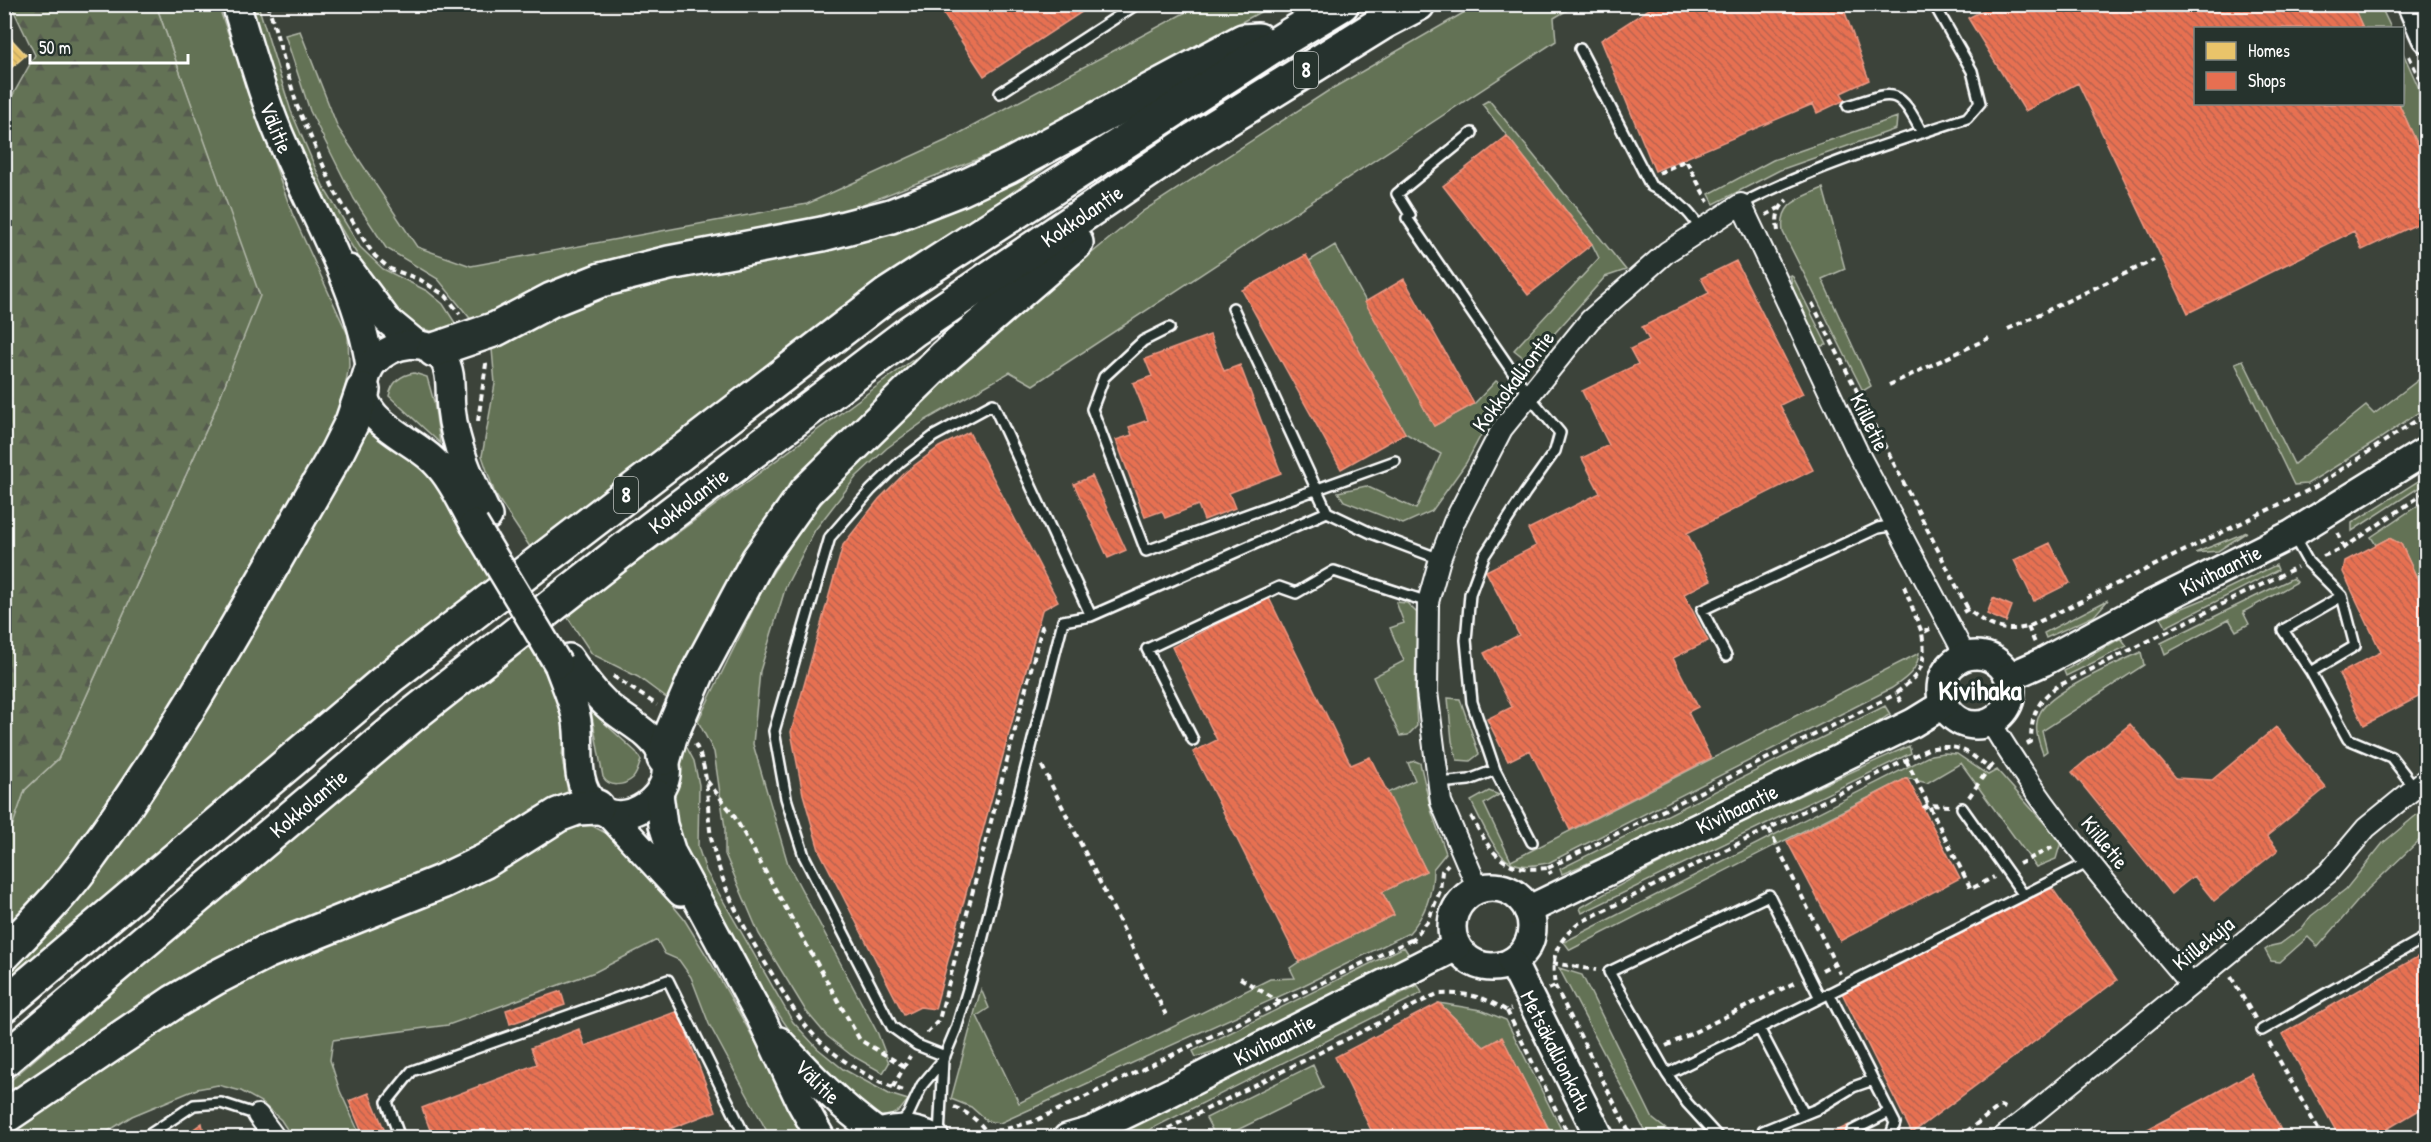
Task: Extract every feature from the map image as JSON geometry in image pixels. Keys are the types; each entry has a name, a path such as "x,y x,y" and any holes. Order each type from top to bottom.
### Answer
{"highway":[{"name":"Kokkolantie","path":"4,1005 390,678 887,295 1342,4"},
{"name":"Kokkolantie","path":"4,1060 414,714 631,544 913,330 1195,139 1382,23 1418,4"},
{"path":"425,347 475,338 551,300 601,280 669,263 822,234 891,216 960,189 1009,166 1243,41 1287,38"},
{"path":"664,758 697,674 758,560 807,491 944,357 1195,139"},
{"path":"4,954 54,902 91,856 169,740 337,452 352,422 366,378"},
{"path":"4,1117 174,1002 215,978 266,952 441,882 485,861 558,815 577,808 603,810"}],"main road":[{"name":"Välitie","path":"236,4 263,92 284,147 332,246 367,346 366,378 370,410 381,422 426,454 446,473 481,520"},
{"path":"2411,4 2417,45"},
{"name":"Välitie","path":"332,246 387,320 425,347"},
{"path":"366,378 391,348 425,347 444,360 448,371 453,425 481,520 563,661 614,711 655,742 664,758"},
{"name":"Kivihaantie","path":"2009,677 2043,662 2132,614 2292,534 2427,451"},
{"path":"1976,655 1996,661 2009,677 2011,698 2007,708 1991,723 1969,725 1959,721 1944,704 1941,693 1942,681 1947,670 1955,662 1966,657 1976,655"},
{"name":"Välitie","path":"563,661 577,717 581,780 592,802 654,861 714,931"},
{"name":"Kivihaantie","path":"1528,910 1912,723 1944,704"},
{"name":"Välitie","path":"664,758 664,782 659,794 663,825 672,853 762,1022 795,1093 821,1137"},
{"path":"603,810 623,814 634,812 649,804 659,794"},
{"path":"1490,886 1513,892 1528,910 1532,921 1532,933 1528,945 1512,962 1500,967 1475,964 1464,957 1456,947 1451,934 1451,920 1456,906 1465,896 1478,889 1490,886"},
{"name":"Kivihaantie","path":"1080,1135 1242,1057 1418,951 1456,947"},
{"name":"Metsäkallionkatu","path":"1512,962 1519,1005 1600,1137"},
{"name":"Välitie","path":"762,1022 815,1081 849,1112 881,1133"},
{"path":"881,1133 919,1130 937,1137"}],"street":[{"name":"Kokkokalliontie","path":"1478,889 1441,802 1446,783 1427,692 1428,602 1440,559 1454,522 1502,429 1590,320 1667,252 1708,223 1741,204"},
{"name":"Kiilletie","path":"1741,204 1858,453 1966,657"},
{"name":"Kiilletie","path":"1991,723 2009,754 2089,862 2191,984"},
{"name":"Kiillekuja","path":"2002,1137 2328,873 2366,828 2421,783"},
{"path":"258,1115 274,1137"}],"lane":[{"path":"1000,93 1137,4"},
{"name":"Kokkokalliontie","path":"1741,204 1817,169 1967,118 1980,103 1972,71 1934,4"},
{"path":"1580,49 1651,186 1668,194 1708,223"},
{"path":"1848,106 1886,93 1899,97 1909,107 1922,133"},
{"path":"1472,133 1397,194 1410,215 1407,218 1529,396 1560,433 1555,451 1484,556 1470,594 1466,640 1472,702 1495,770 1532,842"},
{"path":"1233,308 1327,512 1371,533 1440,559"},
{"path":"1169,328 1143,341 1104,377 1092,410 1146,551 1395,461"},
{"path":"944,1058 917,1045 892,1028 804,856 786,798 774,731 830,537 871,490 900,462 934,436 993,404 1091,616"},
{"path":"881,1133 908,1115 922,1085 944,1058 956,1029 978,956 1063,621 1091,616 1327,512"},
{"path":"1726,656 1702,610 1878,528 1895,525"},
{"path":"2292,534 2308,562 2342,596 2355,646 2311,672"},
{"path":"1193,740 1146,649 1279,587 1296,593 1334,571 1428,602"},
{"path":"2342,596 2283,630 2311,672 2348,739 2391,757 2421,783"},
{"path":"1446,783 1469,780 1495,770"},
{"path":"1962,808 2023,894"},
{"path":"1667,1074 2089,862"},
{"path":"1719,1137 1687,1103 1667,1074 1609,972 1768,895 1809,976 1824,995 1895,1123 1890,1137"},
{"path":"2262,1030 2427,937"},
{"path":"400,1137 387,1102 412,1071 668,980 746,1137"},
{"path":"1759,1028 1804,1114"},
{"path":"937,1137 944,1058"},
{"path":"1759,1137 1764,1131 1817,1109 1853,1087 1873,1080"},
{"path":"144,1137 194,1105 221,1103 258,1115"},
{"path":"1852,1131 1889,1112"}],"path":[{"path":"268,4 297,106 335,192 367,245 375,256 390,269 419,279 447,296 475,338 486,364 477,430"},
{"path":"2417,45 2427,93"},
{"path":"1653,176 1686,160 1708,223"},
{"path":"1778,234 1776,222 1779,208 1793,195"},
{"path":"2008,329 2154,260"},
{"path":"1808,294 1968,609 1984,623 2015,630 2028,627 2315,487 2427,414"},
{"path":"1888,386 1989,338"},
{"path":"2035,750 2031,742 2031,725 2035,709 2055,687 2308,562 2344,548 2427,492"},
{"path":"1446,783 1486,844 1502,861 1526,870 1548,868 1896,693 1914,679 1924,662 1922,633 1903,584"},
{"path":"1922,633 1968,609"},
{"path":"892,1087 917,1045 939,1020 1042,627 1063,621"},
{"path":"604,671 656,704 692,738 702,757 712,839 722,879 749,938 798,1017 822,1043 847,1062 892,1087 917,1096"},
{"path":"1896,693 1929,750"},
{"path":"1632,1137 1555,986 1552,963 1560,940 1577,924 1929,750 1944,746 1959,747 1989,768 2031,742"},
{"path":"1008,754 1040,762 1166,1015"},
{"path":"706,781 733,814 860,1040 904,1065"},
{"path":"1769,829 1845,985"},
{"path":"1437,994 1418,951 1440,891 1442,871 1446,865 1486,844"},
{"path":"1548,868 1577,924"},
{"path":"2179,939 2186,948 2208,947 2229,973 2323,1137"},
{"path":"986,1131 1002,1130 1035,1121 1281,1003 1418,951"},
{"path":"1552,963 1609,972"},
{"path":"1654,1052 1835,963"},
{"path":"1240,978 1281,1003"},
{"path":"1149,1137 1437,994 1460,993 1519,1005 1555,986"},
{"path":"1519,1005 1570,1137"},
{"path":"940,1102 967,1113 990,1137"}],"green space":[{"path":"11,5 156,5 260,296 212,417 58,759 25,790 5,847 4,111 35,55"},
{"path":"156,5 218,5 292,213 348,335 349,366 341,409 319,459 150,751 67,865 5,939 4,847 25,790 58,759 212,417 259,296"},
{"path":"250,5 258,5 291,111 324,188 360,247 383,269 427,291 443,304 459,329 425,330 407,320 387,298 350,243 298,145 260,41"},
{"path":"1199,5 1273,5 1019,143 802,228 555,281 473,322 438,279 386,248 354,199 310,111 285,35 300,31 338,128 417,247 471,266 807,204 947,140"},
{"path":"1477,5 1576,5 1554,18 1556,41 1033,385 1010,372 926,420 887,448 856,477 815,530 786,586 760,671 753,744 788,864 878,1034 889,1063 883,1073 851,1055 827,1036 806,1011 759,934 725,854 725,828 714,752 698,721 766,583 809,517 889,428 1009,321 1143,211 1328,91"},
{"path":"2352,5 2380,5 2391,27 2363,27"},
{"path":"2404,55 2426,104 2426,163 2399,105 2404,105"},
{"path":"1489,100 1626,270 1605,277 1529,362 1514,350 1599,258 1592,244 1482,104"},
{"path":"1897,117 1896,129 1780,170 1714,204 1709,194 1773,160"},
{"path":"1075,146 530,547 495,494 482,456 495,384 492,349 605,292"},
{"path":"1823,188 1845,269 1822,279 1871,386 1863,391 1783,232 1784,214 1788,208 1799,199"},
{"path":"1335,245 1434,426 1474,404 1496,381 1506,388 1466,463 1432,511 1403,524 1344,501 1338,492 1366,486 1416,509 1441,454 1405,433 1309,261"},
{"path":"1790,275 1827,345 1822,346 1817,343 1796,302"},
{"path":"948,334 669,700 638,677 592,654 566,615"},
{"path":"2243,360 2294,464 2366,406 2374,414 2426,374 2426,407 2307,484 2294,485 2235,363"},
{"path":"414,373 427,377 434,402 440,443 389,396 397,380"},
{"path":"366,430 418,463 457,507 493,578 256,769 5,981 5,978 83,886"},
{"path":"2426,476 2426,483 2352,531 2352,523"},
{"path":"2426,500 2426,597 2401,544 2389,538 2376,545 2371,537"},
{"path":"2247,532 2218,551 2195,553"},
{"path":"2276,565 2278,570 2166,627 2161,617 2212,596"},
{"path":"2293,578 2297,582 2243,612 2249,624 2236,631 2229,619 2165,654 2161,643"},
{"path":"2108,600 2094,616 2046,638 2044,633"},
{"path":"1396,602 1407,603 1417,613 1415,686 1417,726 1408,735 1400,736 1373,677 1404,661 1390,628 1404,623"},
{"path":"2121,638 2127,646 2066,676 2064,671"},
{"path":"527,642 547,676 565,720 562,758 569,798 5,1109 5,1086 19,1073 216,903"},
{"path":"2141,652 2144,665 2042,731 2047,751 2043,754 2038,739 2037,723 2046,705 2070,687"},
{"path":"1919,653 1913,670 1892,688 1548,863 1520,865 1504,858 1493,844 1471,801 1489,791 1499,795 1484,804 1511,861"},
{"path":"1448,698 1460,699 1479,754 1470,761 1457,760 1452,741"},
{"path":"1885,706 1890,714 1865,731 1607,855 1562,874 1560,869"},
{"path":"591,711 636,752 641,760 636,774 629,781 613,784 603,777"},
{"path":"686,746 694,761 699,785 698,847 706,871 793,1022 817,1048 843,1069 889,1094 908,1100 900,1110 890,1116 878,1116 820,1075 760,987 674,833 669,803 674,777"},
{"path":"1909,746 1911,753 1582,913 1580,908 1701,843"},
{"path":"1957,754 1988,775 1997,770 2061,842 2056,859 2036,867 1961,763 1927,783 1907,778 1570,950 1564,942 1931,755"},
{"path":"1415,761 1420,763 1431,810 1446,853 1433,869 1432,887 1427,903 1409,933 1300,987 1000,1123 987,1121 971,1107 951,1099 981,989 989,1008 977,1016 1019,1103 1270,979 1295,978 1290,968 1299,962 1394,915 1382,892 1426,871 1387,793 1415,780 1408,763"},
{"path":"2426,807 2426,834 2368,889 2318,947 2308,937 2280,962 2271,961 2265,950 2280,944 2302,928 2311,916 2346,889 2383,843"},
{"path":"591,825 620,841 684,919 809,1137 770,1137 709,1024 691,977 679,960 665,954 657,940 595,972 448,1025 333,1040 330,1060 340,1091 361,1137 292,1137 281,1120 261,1102 241,1091 218,1085 197,1089 132,1116 99,1137 5,1138 4,1135 158,1024 271,966 455,895 561,829"},
{"path":"1404,947 1409,955 1241,1043 1196,1057 1193,1051"},
{"path":"1559,968 1582,975 1653,1119 1676,1137 1648,1137"},
{"path":"1418,985 1422,993 1135,1137 1107,1138"},
{"path":"1439,1003 1481,1010 1506,1020 1565,1137 1553,1137 1502,1038 1484,1047"},
{"path":"1313,1065 1323,1088 1223,1137 1216,1137 1206,1118"}],"building: Homes":[{"path":"4,31 26,55 4,74"}],"building: Shops":[{"path":"937,4 1094,4 984,76"},
{"path":"1657,4 1842,4 1869,80 1841,93 1845,100 1817,113 1813,104 1655,171 1601,40"},
{"path":"1995,4 2352,4 2363,27 2194,27 2194,105 2399,105 2426,163 2426,220 2362,250 2354,231 2188,313 2078,83 2025,111 1968,18"},
{"path":"1507,136 1592,244 1528,295 1443,186"},
{"path":"1306,255 1405,433 1341,469 1242,290"},
{"path":"1736,261 1803,394 1780,405 1813,470 1687,533 1711,580 1684,594 1708,641 1673,658 1698,707 1688,712 1711,758 1570,830 1530,750 1508,761 1487,719 1512,707 1484,653 1519,635 1486,571 1536,546 1528,529 1600,493 1582,458 1609,445 1582,391 1638,364 1630,349 1649,340 1642,327 1709,293 1701,278"},
{"path":"1404,279 1474,404 1434,426 1365,302"},
{"path":"1210,335 1224,371 1240,365 1281,473 1229,493 1235,508 1204,520 1198,505 1165,518 1162,511 1145,517 1116,440 1132,435 1129,427 1148,420 1133,383 1152,376 1145,359"},
{"path":"969,432 1058,601 1042,610 935,1009 920,1007 904,1015 819,850 803,794 791,732 843,545 879,499 907,471 939,447"},
{"path":"1092,476 1126,550 1108,558 1074,484"},
{"path":"2389,538 2401,544 2426,597 2426,693 2364,725 2339,674 2381,652 2343,572 2345,561"},
{"path":"2050,543 2070,583 2034,601 2014,560"},
{"path":"1269,598 1351,765 1370,757 1426,871 1382,892 1394,915 1299,962 1193,752 1217,740 1172,647"},
{"path":"1993,598 2012,606 2006,622 1987,614"},
{"path":"2130,724 2176,778 2212,780 2276,727 2326,788 2267,836 2278,850 2214,901 2194,876 2171,894 2072,772"},
{"path":"1907,778 1960,878 1840,941 1787,841"},
{"path":"2052,888 2117,980 1912,1133 1842,993"},
{"path":"2426,952 2426,1106 2372,1138 2340,1138 2282,1034"},
{"path":"561,991 565,1005 510,1024 506,1010"},
{"path":"1439,1003 1484,1047 1502,1037 1553,1138 1375,1138 1335,1057"},
{"path":"678,1011 716,1111 646,1138 433,1138 422,1108 537,1064 531,1048 579,1029 585,1046"},
{"path":"2251,1073 2285,1138 2131,1138 2208,1097"},
{"path":"369,1093 384,1129 364,1137 349,1101"},
{"path":"202,1123 205,1138 181,1138"},
{"path":"1849,1125 1855,1138 1822,1138"}],"district":[{"name":"Kivihaka","path":"1980,690"}]}
